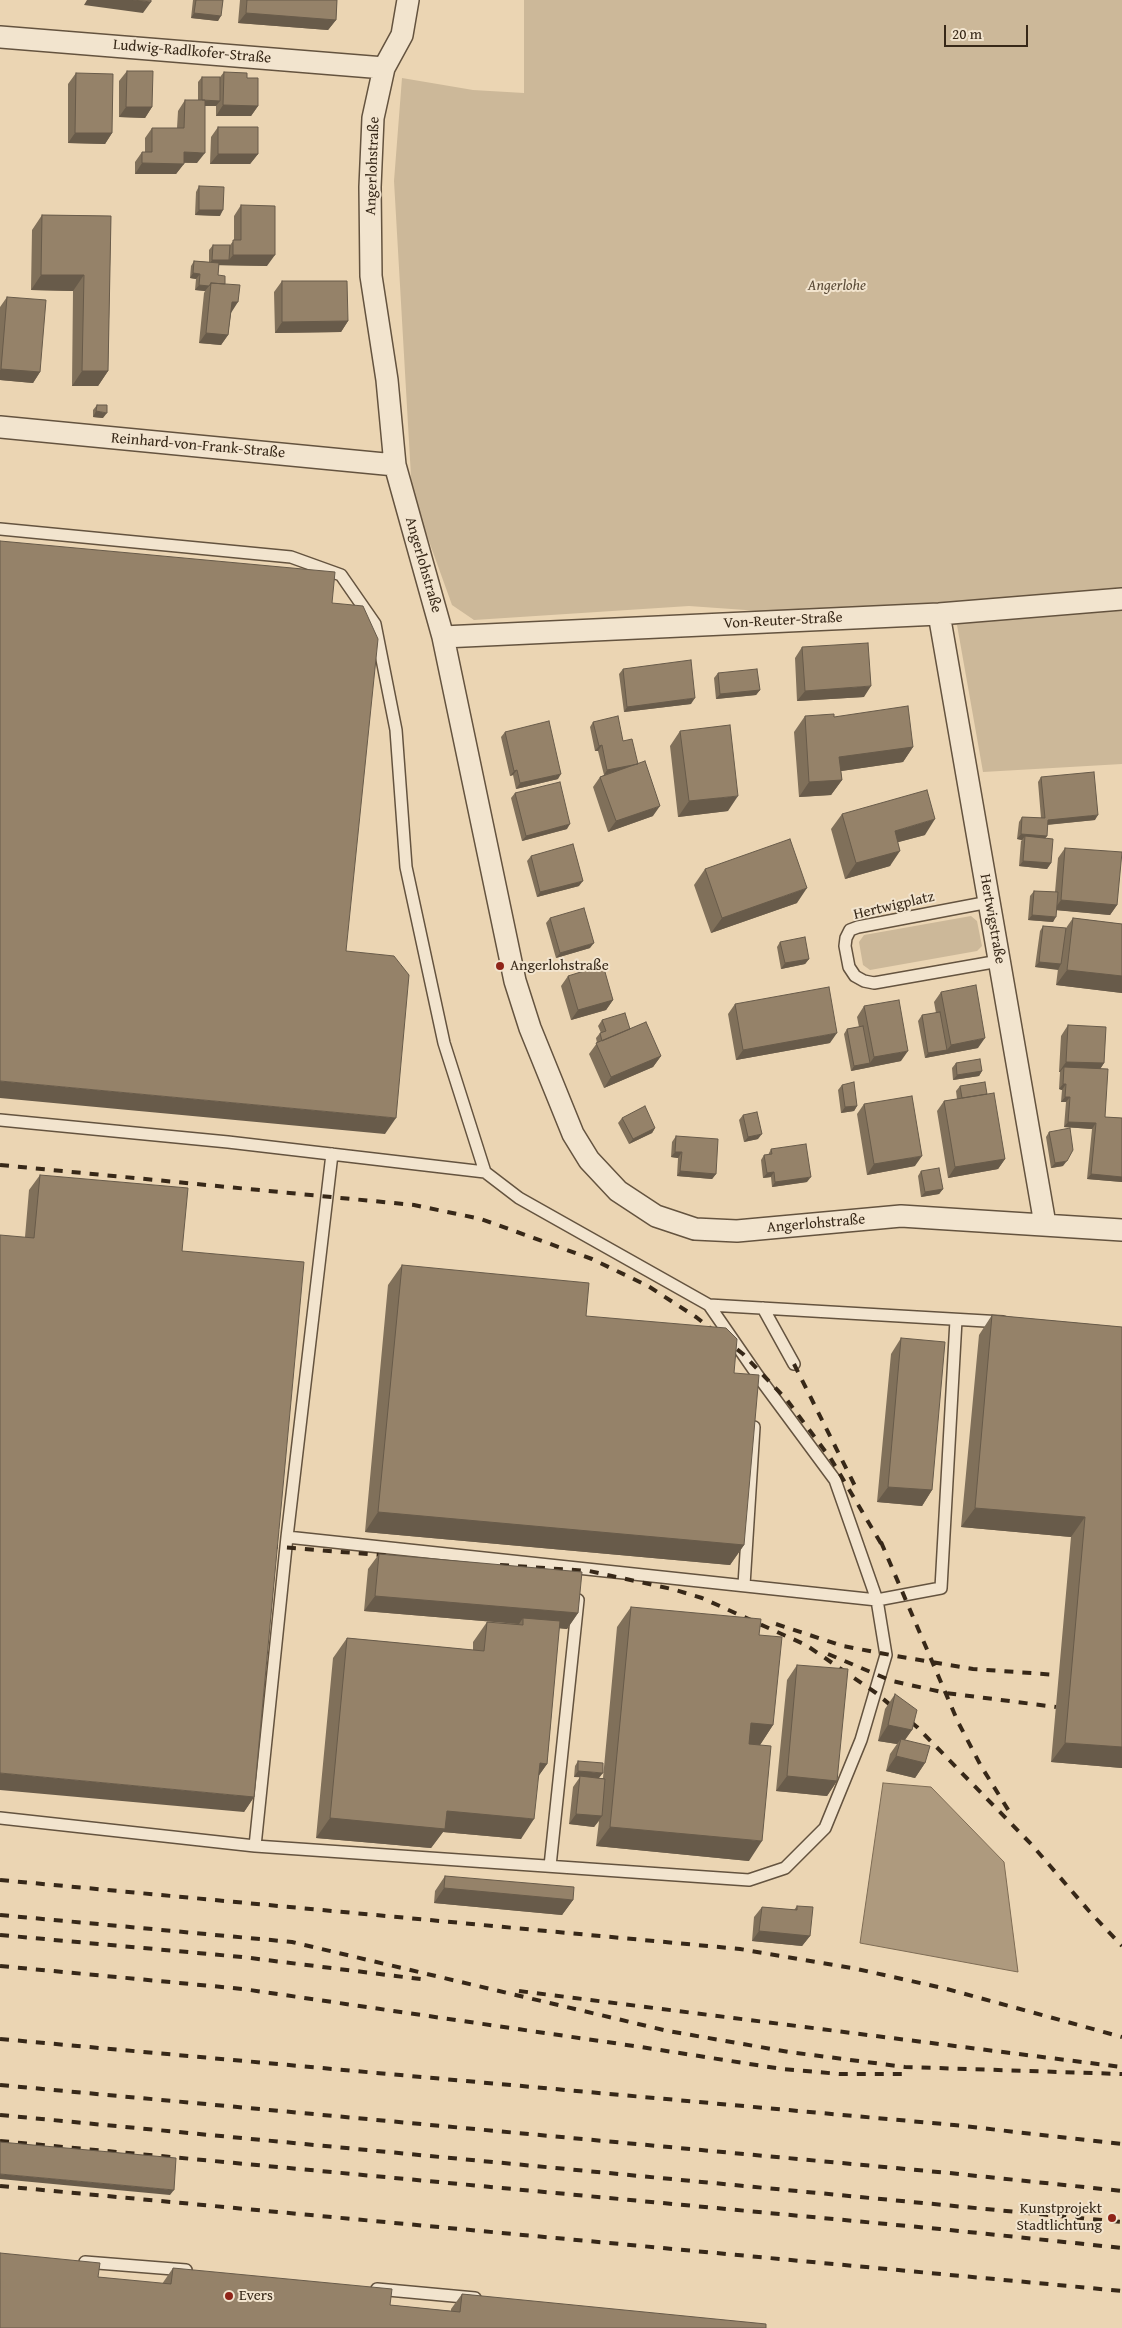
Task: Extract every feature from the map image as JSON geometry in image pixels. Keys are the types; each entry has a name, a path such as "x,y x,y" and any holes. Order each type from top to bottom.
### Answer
{"street":[{"name":"Angerlohstraße","path":"408,0 402,35 384,68 373,118 370,187 372,276 395,465 443,637 518,990 530,1028 573,1134 589,1160 618,1191 656,1216 695,1229 737,1231 901,1216 1122,1230"},
{"name":"Ludwig-Radlkofer-Straße","path":"0,37 384,68"},
{"name":"Reinhard-von-Frank-Straße","path":"0,427 395,465"},
{"name":"Von-Reuter-Straße","path":"443,637 939,614 1122,599"},
{"name":"Hertwigstraße","path":"939,614 1045,1224"}],"lane":[{"path":"0,529 291,557 341,576 375,624 396,730 406,867 444,1044 485,1172"},
{"name":"Hertwigplatz","path":"989,902 858,926 850,930 845,946 849,967 855,976 864,981 874,982 999,961"},
{"path":"0,1120 332,1154 485,1172 519,1198 709,1305 758,1376 835,1480 877,1600 886,1654 861,1740 825,1828 785,1868 749,1880 255,1846 0,1818"},
{"path":"255,1846 287,1536 332,1154"},
{"path":"709,1305 1015,1323"},
{"path":"763,1308 794,1364"},
{"path":"287,1536 877,1600 940,1588 956,1320"},
{"path":"756,1395 758,1376"},
{"path":"744,1585 755,1414"},
{"path":"550,1866 582,1568"},
{"path":"69,2260 197,2271"},
{"path":"364,2288 483,2299"}],"green space":[{"name":"Angerlohe","path":"524,0 1122,0 1122,764 983,772 957,625 689,606 474,620 452,605 412,494 394,181 402,78 473,90 524,93"},
{"path":"971,916 977,921 982,946 977,951 870,970 863,965 859,942 864,935"}],"shaded area":[{"path":"883,1783 931,1787 1004,1862 1018,1972 860,1943"}],"building":[{"path":"133,0 151,0 151,2"},
{"path":"196,0 223,0 221,16 194,13"},
{"path":"247,0 337,0 336,20 246,13"},
{"path":"127,71 153,71 152,107 126,107"},
{"path":"224,72 247,73 247,78 258,78 258,106 223,105"},
{"path":"76,73 113,74 112,133 75,133"},
{"path":"202,77 220,77 220,101 202,100"},
{"path":"185,100 205,100 205,153 184,152 184,164 142,163 142,152 152,152 152,128 184,128"},
{"path":"218,127 258,127 258,154 218,154"},
{"path":"199,186 224,187 223,210 199,210"},
{"path":"241,205 275,206 275,255 233,255 233,240 241,240"},
{"path":"42,215 111,216 108,371 82,371 84,275 41,275"},
{"path":"213,245 230,245 229,260 212,260"},
{"path":"194,261 219,263 218,275 225,276 225,284 211,283 209,286 199,285 200,274 193,273"},
{"path":"282,281 347,281 348,321 282,322"},
{"path":"211,283 240,285 238,302 232,302 228,335 206,333"},
{"path":"7,297 46,300 40,372 1,369"},
{"path":"97,405 107,405 107,413 96,411"},
{"path":"0,541 335,572 332,603 363,606 378,639 346,951 394,956 409,975 396,1118 0,1081"},
{"path":"868,643 871,686 805,691 802,647"},
{"path":"691,660 695,698 627,707 623,669"},
{"path":"757,669 760,690 720,694 718,673"},
{"path":"908,706 913,747 839,757 842,780 809,782 805,716 834,714 834,717"},
{"path":"618,716 623,741 632,739 638,764 607,770 602,745 599,746 593,722"},
{"path":"549,721 561,774 520,783 517,770 514,771 505,732"},
{"path":"730,725 738,796 689,801 680,731"},
{"path":"645,761 660,806 616,821 600,777"},
{"path":"1094,772 1098,815 1048,820 1047,836 1021,834 1022,817 1045,818 1041,777"},
{"path":"560,782 570,824 526,836 515,793"},
{"path":"927,790 935,819 895,831 900,851 856,863 842,814"},
{"path":"1025,836 1053,839 1051,863 1023,861"},
{"path":"790,839 807,888 722,918 705,869"},
{"path":"573,844 583,881 540,892 531,856"},
{"path":"1065,848 1122,852 1117,905 1061,900"},
{"path":"1034,891 1058,892 1056,917 1032,915"},
{"path":"584,908 594,943 560,953 550,918"},
{"path":"1073,918 1122,924 1122,976 1067,970"},
{"path":"1043,926 1066,928 1061,964 1039,962"},
{"path":"805,937 809,959 785,963 780,942"},
{"path":"603,965 613,1000 578,1010 568,976"},
{"path":"976,985 985,1038 951,1045 941,992"},
{"path":"829,987 837,1033 743,1050 735,1004"},
{"path":"899,1000 908,1051 874,1057 864,1006"},
{"path":"940,1012 947,1050 928,1053 922,1015"},
{"path":"625,1013 630,1029 602,1041 600,1033 606,1031 602,1020"},
{"path":"646,1022 661,1056 611,1077 596,1043"},
{"path":"1068,1025 1106,1027 1104,1063 1066,1062"},
{"path":"863,1026 870,1063 854,1066 847,1029"},
{"path":"980,1059 982,1071 957,1075 956,1063"},
{"path":"1064,1067 1108,1069 1105,1117 1122,1118 1122,1177 1091,1174 1096,1123 1068,1122 1070,1097 1065,1097 1066,1084 1063,1084"},
{"path":"854,1082 857,1106 845,1107 842,1085"},
{"path":"985,1082 987,1094 962,1098 960,1086"},
{"path":"994,1093 1005,1159 955,1167 944,1101"},
{"path":"912,1096 922,1156 874,1164 864,1104"},
{"path":"645,1106 655,1128 633,1139 622,1118"},
{"path":"757,1112 762,1134 748,1137 743,1115"},
{"path":"1070,1128 1073,1150 1067,1161 1055,1163 1049,1132"},
{"path":"676,1136 718,1139 716,1174 680,1171 682,1152 675,1152"},
{"path":"806,1144 811,1177 775,1182 774,1172 767,1173 764,1155 772,1154 771,1149"},
{"path":"939,1168 943,1189 925,1192 921,1171"},
{"path":"40,1175 188,1188 182,1251 304,1262 254,1797 0,1773 0,1235 34,1238"},
{"path":"402,1265 589,1283 586,1316 726,1328 737,1339 734,1373 759,1375 744,1545 378,1512"},
{"path":"992,1315 1122,1327 1122,1747 1065,1743 1085,1517 975,1508"},
{"path":"901,1338 945,1342 932,1490 888,1487"},
{"path":"379,1554 582,1572 578,1613 375,1596"},
{"path":"631,1607 761,1619 759,1635 782,1637 773,1725 751,1723 749,1744 771,1746 762,1841 610,1827"},
{"path":"523,1618 560,1621 547,1764 540,1763 534,1819 447,1811 445,1829 330,1818 347,1638 484,1651 487,1622 523,1625"},
{"path":"797,1665 848,1669 837,1781 787,1776"},
{"path":"895,1694 917,1710 912,1730 888,1725"},
{"path":"901,1739 930,1746 925,1763 896,1756"},
{"path":"578,1761 603,1763 603,1773 578,1771"},
{"path":"580,1776 605,1779 602,1816 576,1814"},
{"path":"445,1876 574,1887 573,1900 444,1888"},
{"path":"797,1906 813,1907 810,1936 759,1931 762,1907 797,1910"},
{"path":"0,2142 176,2158 174,2190 0,2174"},
{"path":"0,2253 100,2263 98,2277 171,2284 173,2268 392,2289 390,2305 460,2312 462,2294 766,2324 766,2328 0,2328"}],"railway":[{"path":"0,1165 414,1205 481,1219 592,1259 648,1286 696,1317 743,1354 787,1400 831,1459 883,1547"},
{"path":"794,1364 858,1492"},
{"path":"881,1542 958,1722 981,1766 1012,1816"},
{"path":"269,1546 391,1556"},
{"path":"500,1565 589,1571 672,1589 702,1598 806,1645 876,1693 917,1727 1032,1845 1122,1946"},
{"path":"776,1624 843,1646 896,1656 973,1669 1058,1675"},
{"path":"828,1654 892,1681 946,1693 1056,1707"},
{"path":"0,1880 740,1949 857,1969 947,1989 1122,2037"},
{"path":"0,1915 292,1942 668,2031 789,2052 905,2067 1122,2074"},
{"path":"0,1935 242,1957 428,1980"},
{"path":"0,1966 243,1989 782,2069 840,2074 910,2074"},
{"path":"519,1991 1122,2067"},
{"path":"0,2039 954,2125 1122,2144"},
{"path":"0,2085 949,2173 1122,2191"},
{"path":"0,2115 1122,2222"},
{"path":"0,2141 940,2229 1122,2248"},
{"path":"0,2186 1122,2291"}],"place":[{"name":"Angerlohstraße","path":"500,966"},
{"name":"Kunstprojekt Stadtlichtung","path":"1112,2218"},
{"name":"Evers","path":"229,2296"}]}
